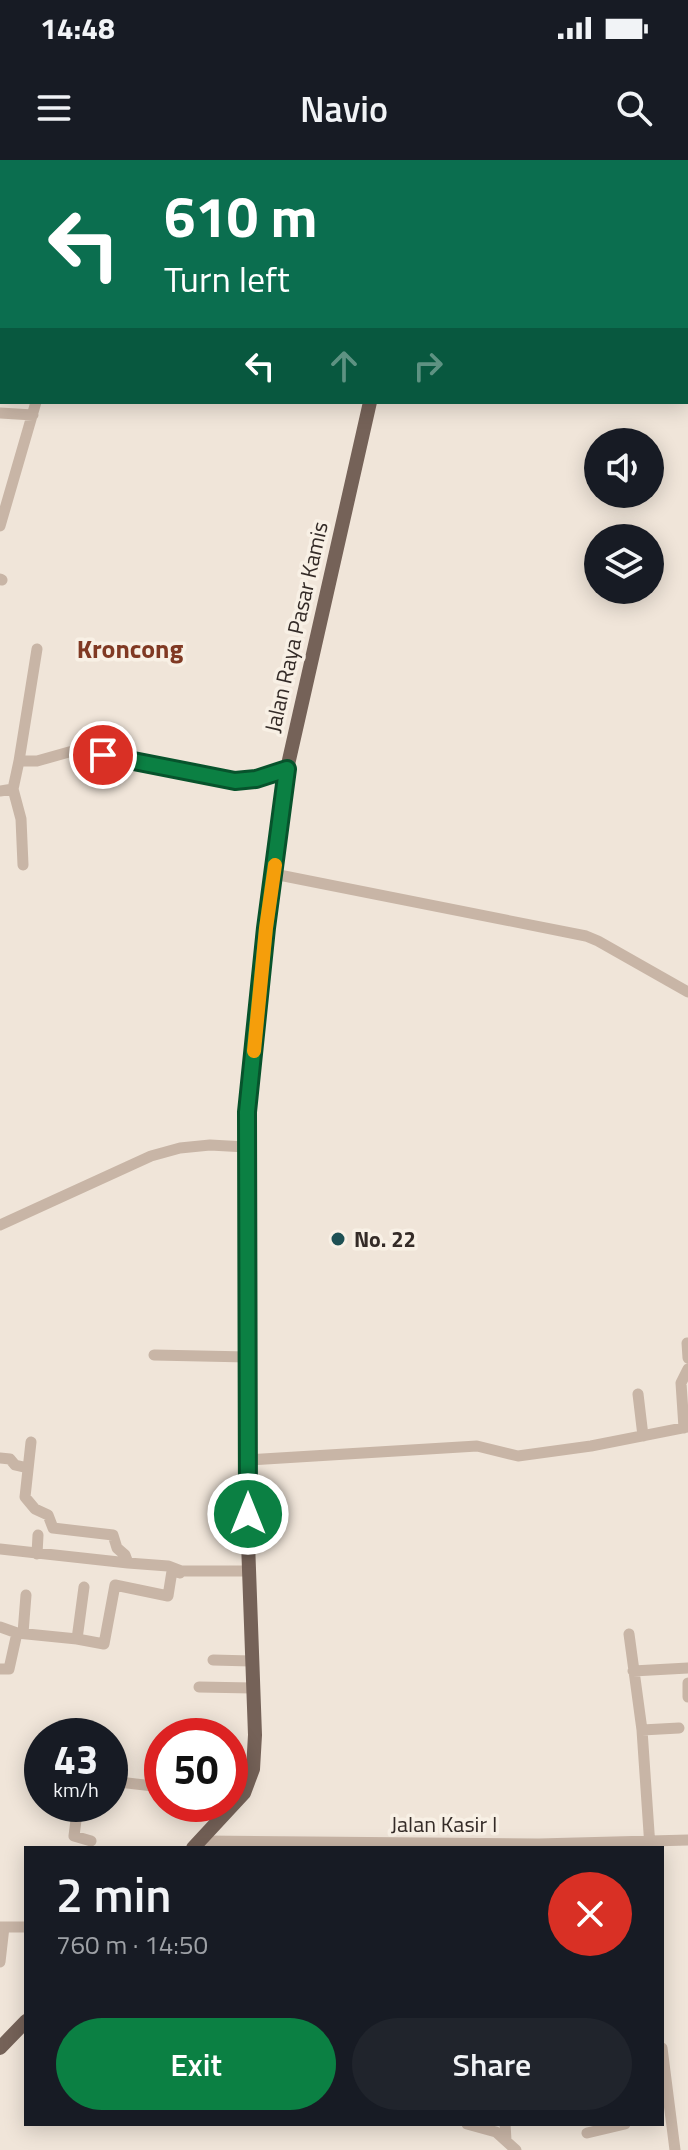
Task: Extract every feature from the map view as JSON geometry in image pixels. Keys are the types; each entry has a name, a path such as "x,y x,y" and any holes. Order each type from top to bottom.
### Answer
{"main road":[{"name":"Jalan Raya Pasar Kamis","path":"248,1776 253,1769 247,1112 266,928 287,769 370,404"},
{"name":"Jalan Raya Pasar Kamis","path":"197,1845 215,1822"},
{"path":"0,2048 24,2023"}],"street":[{"path":"0,526 36,404"},
{"path":"0,413 33,415"},
{"path":"23,865 21,819 6,790 19,761 37,649"},
{"path":"19,761 37,761 81,751 235,781 256,779 287,769"},
{"path":"274,874 586,936 688,992"},
{"path":"0,1225 151,1156 180,1148 246,1147"},
{"path":"687,1343 688,1358"},
{"path":"154,1355 248,1357"},
{"path":"248,1460 477,1446 518,1456 643,1436 686,1427 681,1383 688,1369"},
{"path":"638,1394 643,1436"},
{"path":"31,1442 25,1497 35,1509 48,1515 53,1528 113,1535 117,1548 128,1563"},
{"path":"0,1458 10,1459 28,1468"},
{"path":"37,1554 38,1535"},
{"path":"0,1549 163,1565 181,1571 250,1572"},
{"path":"0,1627 20,1633 104,1644 115,1585 168,1596 172,1571 250,1572"},
{"path":"77,1639 84,1587"},
{"path":"5,1669 20,1633 26,1595"},
{"path":"629,1634 642,1730 650,1845"},
{"path":"213,1660 251,1661"},
{"path":"633,1671 688,1668"},
{"path":"688,1683 688,1697"},
{"path":"199,1687 252,1688"},
{"path":"642,1730 679,1728"},
{"path":"76,1822 74,1836 91,1841"},
{"name":"Jalan Kasir I","path":"197,1845 650,1845 688,1840"},
{"path":"0,1962 2,1927 24,1927"},
{"path":"664,2081 666,2114 675,2150"},
{"path":"474,2126 496,2132 516,2150"},
{"path":"505,2126 506,2140"},
{"path":"587,2133 617,2126"}],"slow traffic":[{"path":"254,1051 275,865"}],"place":[{"name":"No. 22","path":"338,1239"}],"district":[{"name":"Kroncong","path":"130,649"}],"route":[{"path":"103,755 245,782 287,769 266,928 247,1112 248,1514"}]}
